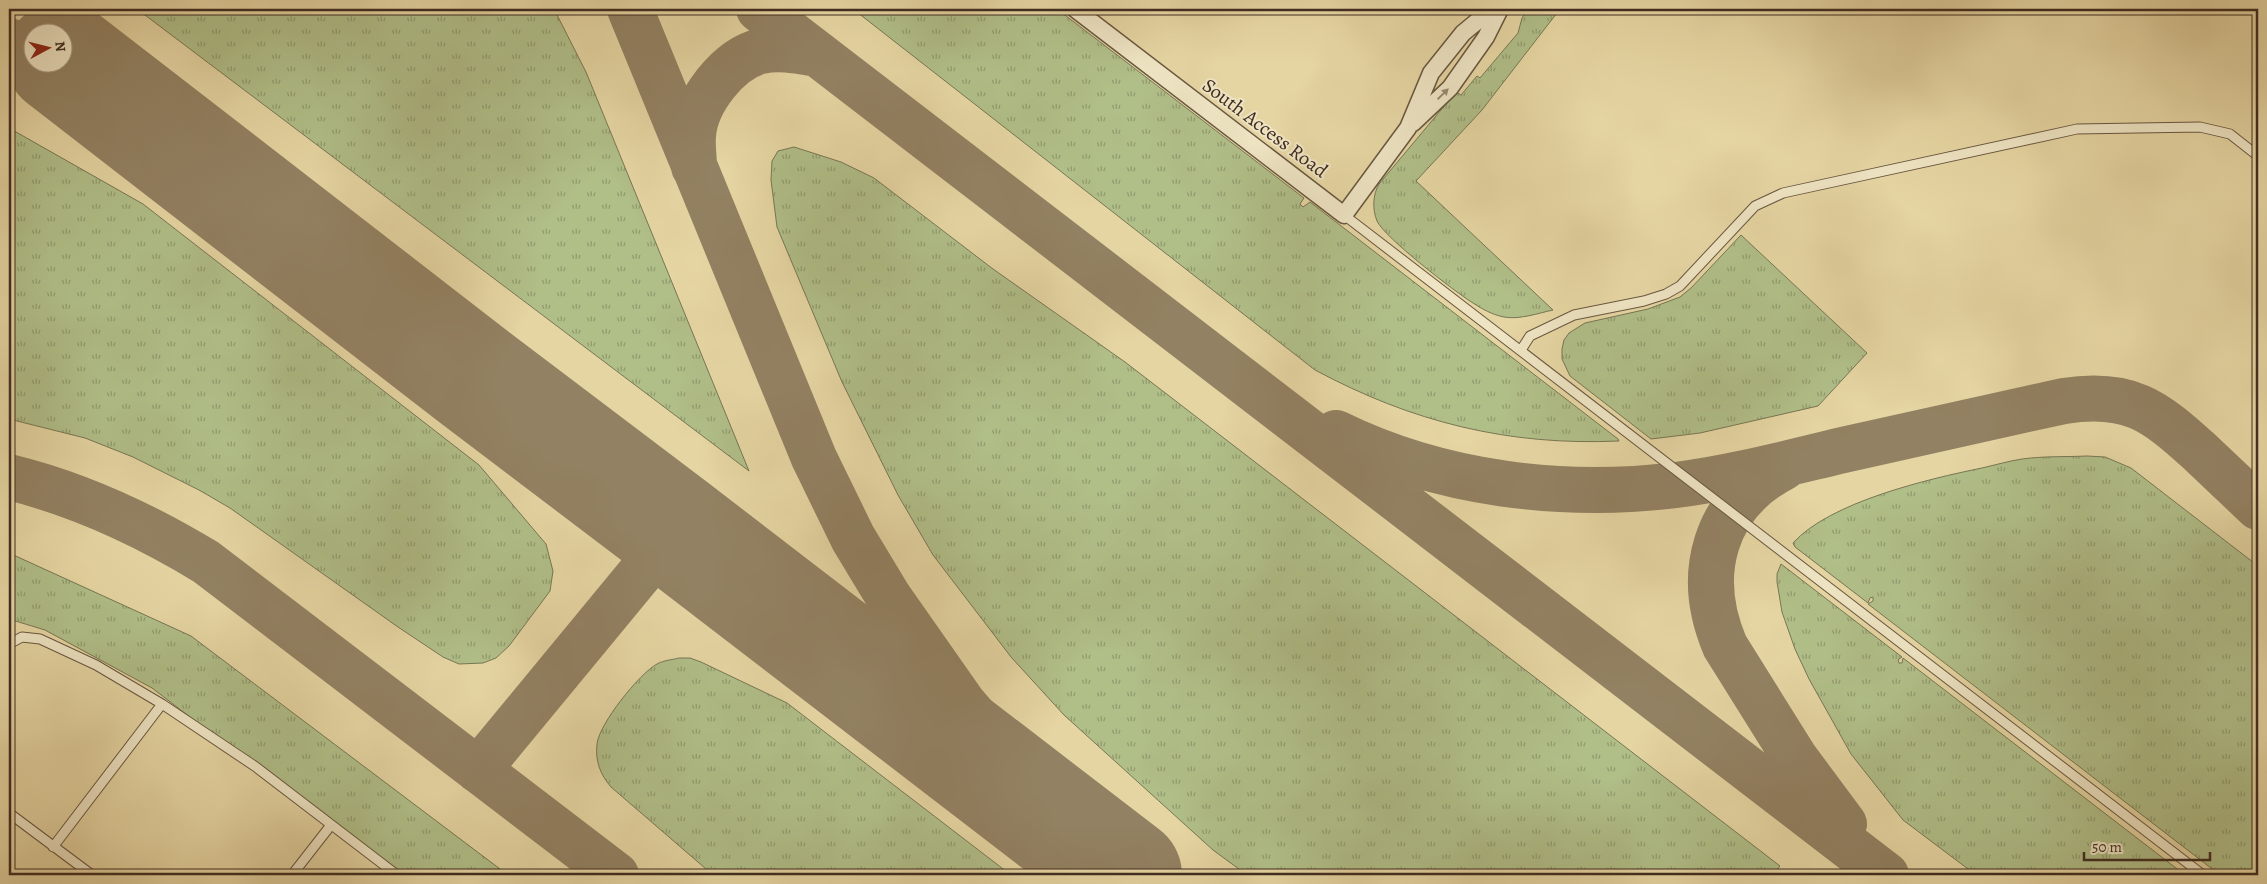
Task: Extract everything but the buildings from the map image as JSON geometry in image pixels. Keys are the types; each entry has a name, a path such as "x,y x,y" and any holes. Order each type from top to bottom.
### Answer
{"street":[{"name":"South Access Road","path":"1075,9 1344,215"},
{"path":"1408,128 1431,73 1463,32 1492,9"},
{"path":"1344,215 1408,128 1450,88 1486,37 1500,9"}],"lane":[{"path":"1521,350 1530,336 1574,315 1644,301 1666,294 1680,286 1755,206 1783,193 2076,128 2200,127 2230,134 2258,156"},
{"path":"1344,215 2203,875"},
{"path":"9,644 22,636 40,639 96,665 162,704 255,769 397,875"},
{"path":"53,847 162,704"},
{"path":"9,813 92,875"},
{"path":"292,875 331,825"}],"green space":[{"path":"137,9 554,9 586,72 749,471"},
{"path":"853,9 1057,9 1304,198 1300,204 1303,207 1310,202 1619,441 1578,442 1538,439 1462,427 1388,404 1315,370"},
{"path":"1528,9 1560,9 1482,110 1416,181 1553,310 1529,316 1510,318 1488,312 1476,305 1421,264 1382,229 1374,212 1374,202 1375,192 1379,184 1456,92 1461,95 1477,76 1480,78 1518,33 1522,18"},
{"path":"9,128 143,204 479,465 546,544 553,571 550,591 509,646 496,658 483,663 459,664 443,657 230,508 199,490 133,457 85,438 9,419"},
{"path":"794,147 841,162 874,178 993,269 1125,362 1780,866 1773,875 1247,875 1213,850 1064,715 1011,657 933,555 898,495 842,382 777,227 771,180 772,161 778,151"},
{"path":"1741,235 1867,353 1818,406 1700,433 1651,439 1570,376 1562,359 1564,340 1569,333 1585,323 1648,309 1680,297 1691,288"},
{"path":"2105,457 2131,468 2258,566 2258,875 2220,875 1868,604 1873,601 1873,597 1870,598 1868,603 1795,547 1793,543 1810,528 1855,504 1908,486 2022,459"},
{"path":"9,553 191,636 508,875 397,875 152,688 45,630 9,619"},
{"path":"1781,564 1902,657 1898,660 1899,663 1902,663 1903,658 2185,875 1976,875 1903,820 1851,754 1809,679 1795,649 1782,612 1777,582 1777,574"},
{"path":"690,658 701,662 787,703 1011,875 713,875 611,787 601,772 598,762 597,744 599,735 621,700 649,669 665,661"}],"taxiway":[{"path":"630,9 814,458 853,538 888,596 963,703 1018,767 1081,831 1135,875"},
{"path":"759,9 1886,875"},
{"path":"9,41 22,46"},
{"path":"694,167 693,140 695,123 707,96 726,72 737,63 761,51 782,49 818,54"},
{"path":"1336,433 1417,465 1459,476 1546,488 1589,490 1633,489 1676,485 1739,474 2064,401 2106,399 2139,407 2154,415 2184,437 2258,507"},
{"path":"1784,467 1760,482 1741,501 1726,521 1717,544 1712,568 1712,593 1716,619 1725,646 1795,758 1844,824"},
{"path":"9,477 61,492 111,512 183,548 206,562 616,875"},
{"path":"478,770 676,530"}],"runway":[{"path":"72,66 474,377 1125,875"}]}
